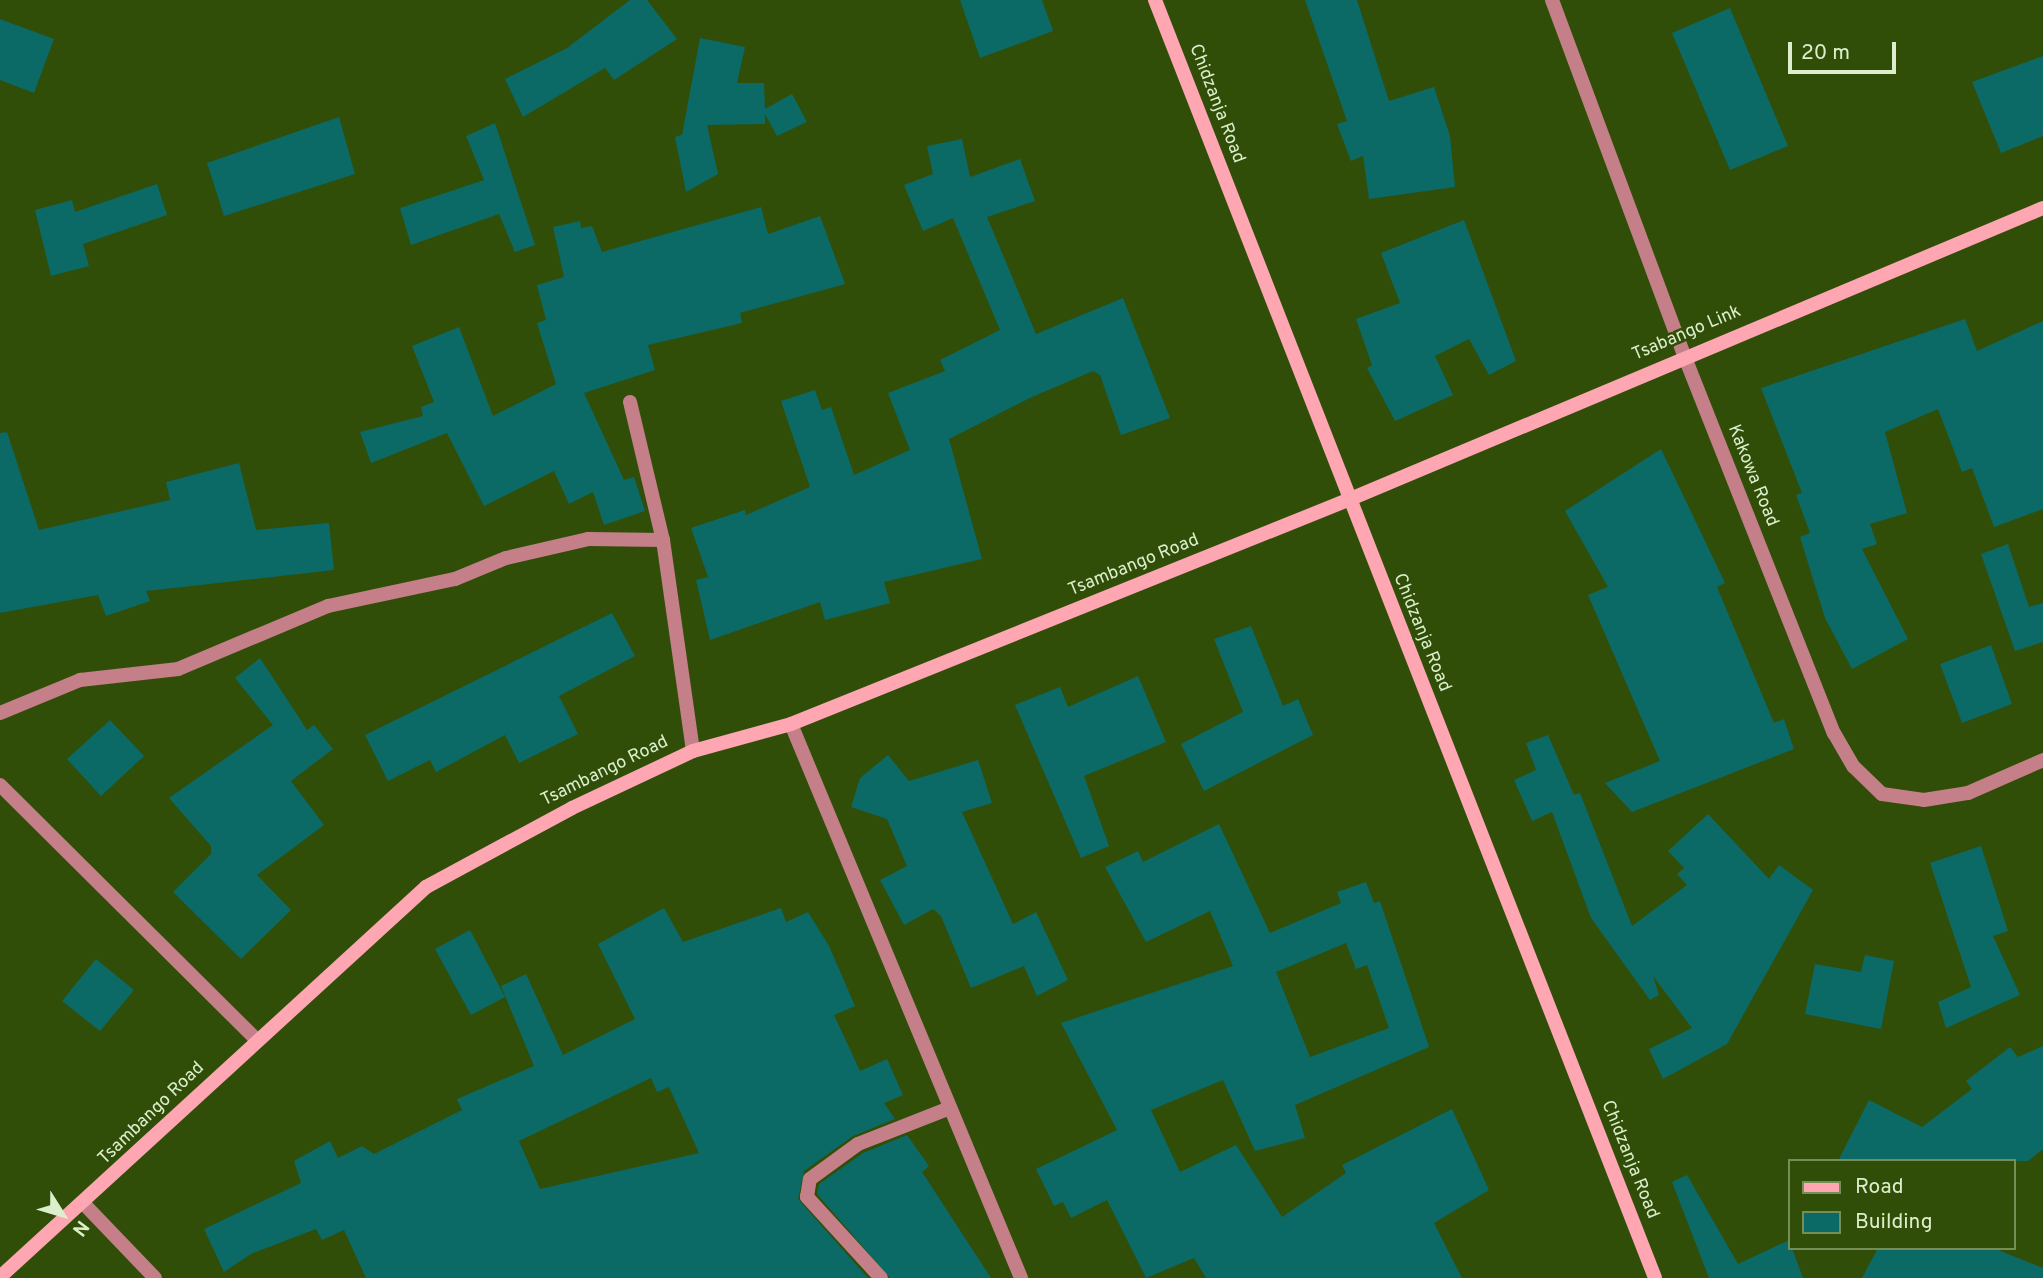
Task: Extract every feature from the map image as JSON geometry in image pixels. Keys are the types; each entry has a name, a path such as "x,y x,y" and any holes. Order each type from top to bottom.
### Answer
{"street":[{"name":"Chidzanja Road","path":"1155,0 1348,500 1655,1278"},
{"name":"Kakowa Road","path":"1552,0 1684,355 1834,733 1854,767 1882,794 1924,800 1968,793 2043,761"},
{"name":"Tsabango Link","path":"1348,500 1684,355 2043,208"},
{"path":"630,402 663,540 693,751"},
{"name":"Tsambango Road","path":"0,1277 85,1205 257,1040 426,887 693,751 791,724 1348,500"},
{"path":"0,713 80,680 178,669 328,606 455,579 506,558 588,539 663,540"},
{"path":"791,724 1021,1278"},
{"path":"0,785 257,1040"},
{"path":"881,1278 812,1204 810,1179 858,1144 950,1108"},
{"path":"85,1205 155,1278"}],"building":[{"path":"630,0 647,0 677,39 614,80 605,68 523,117 505,79 567,48"},
{"path":"960,0 1042,0 1053,31 980,58"},
{"path":"1305,0 1357,0 1389,101 1434,87 1450,136 1455,187 1369,199 1363,156 1351,161 1337,124 1347,121"},
{"path":"1730,8 1788,146 1730,170 1672,33"},
{"path":"0,19 54,39 34,93 0,80"},
{"path":"700,38 745,47 737,83 764,83 765,109 792,94 807,122 777,136 765,114 765,124 707,125 718,174 686,192 675,137 682,135"},
{"path":"2043,56 2043,136 2001,153 1972,82"},
{"path":"339,117 355,174 224,216 207,163"},
{"path":"495,123 535,245 515,252 499,214 411,245 400,208 484,180 466,136"},
{"path":"962,139 970,177 1020,159 1035,201 987,217 1036,334 1123,298 1170,418 1121,435 1100,375 1093,371 1032,397 949,439 982,559 884,582 890,603 825,620 820,602 710,640 696,580 708,577 691,528 745,510 746,515 810,487 781,401 815,390 822,410 831,407 854,475 910,450 888,393 945,371 940,360 1000,330 953,218 923,231 904,185 933,174 927,146"},
{"path":"157,184 167,215 83,244 89,266 51,276 35,210 72,200 75,212"},
{"path":"761,207 768,234 820,216 845,284 740,313 742,323 648,345 655,370 584,393 624,480 634,477 645,511 604,525 593,492 569,504 554,471 484,506 447,433 371,463 360,432 423,416 421,407 434,402 412,346 459,327 493,416 556,384 537,323 546,320 537,285 564,277 553,227 580,221 581,228 592,226 602,252"},
{"path":"1464,220 1516,361 1489,375 1469,339 1435,356 1453,395 1395,421 1367,368 1372,365 1356,319 1400,303 1381,253"},
{"path":"1965,319 1977,351 2043,321 2043,509 1994,527 1972,468 1962,472 1938,409 1885,432 1907,513 1870,524 1877,544 1862,549 1908,639 1852,669 1825,618 1800,537 1810,533 1796,495 1802,493 1761,388"},
{"path":"7,432 39,530 170,500 166,482 239,463 256,530 329,523 334,570 146,591 150,601 106,616 98,595 0,613 0,433"},
{"path":"1661,449 1725,583 1717,587 1774,723 1784,719 1794,749 1632,812 1605,783 1660,761 1588,595 1608,587 1565,511"},
{"path":"2008,544 2029,607 2043,603 2043,642 2015,651 1981,554"},
{"path":"612,613 635,656 559,696 578,734 519,763 505,735 436,772 430,760 388,781 365,735"},
{"path":"1251,626 1283,706 1298,699 1313,735 1204,791 1181,744 1243,712 1214,639"},
{"path":"1991,645 2012,704 1962,723 1940,664"},
{"path":"260,658 307,730 314,725 333,749 291,781 324,825 257,875 291,910 241,959 173,892 211,854 211,846 169,798 273,725 235,678"},
{"path":"1138,676 1166,742 1084,776 1109,846 1081,858 1015,705 1060,687 1068,707"},
{"path":"110,720 144,756 101,796 67,759"},
{"path":"1548,735 1574,795 1580,793 1632,926 1687,885 1677,874 1684,868 1668,851 1708,814 1769,879 1779,865 1813,890 1727,1044 1663,1079 1649,1049 1692,1028 1653,976 1659,995 1650,1000 1591,918 1552,812 1532,821 1514,780 1536,770 1526,743"},
{"path":"888,755 909,781 978,760 992,803 962,812 1013,924 1036,912 1068,980 1037,996 1024,966 971,988 941,916 933,909 904,925 880,880 907,866 887,819 851,807 860,778"},
{"path":"1219,824 1270,933 1341,903 1337,892 1366,882 1374,903 1380,901 1429,1047 1295,1105 1305,1138 1255,1151 1223,1080 1151,1110 1180,1172 1236,1145 1282,1217 1346,1173 1342,1165 1452,1109 1489,1190 1434,1223 1462,1278 1206,1278 1194,1258 1146,1278 1107,1200 1071,1218 1063,1202 1054,1206 1036,1169 1117,1130 1061,1023 1233,966 1210,911 1146,942 1105,867 1138,851 1143,862","holes":["1346,943 1356,969 1367,965 1389,1028 1310,1057 1276,972"]},
{"path":"1981,846 2008,931 1993,936 2020,995 1946,1028 1938,1002 1971,987 1930,863"},
{"path":"664,908 683,942 781,908 786,922 808,912 829,946 855,1006 834,1015 860,1071 887,1059 903,1095 884,1103 895,1119 853,1136 804,1171 798,1199 868,1278 366,1278 344,1230 322,1240 316,1229 251,1254 224,1272 204,1229 301,1183 294,1161 330,1141 338,1158 362,1146 374,1154 462,1110 457,1099 534,1066 501,986 526,974 563,1055 635,1019 598,944","holes":["651,1078 657,1092 669,1087 699,1153 540,1189 519,1141"]},
{"path":"470,930 505,997 471,1015 435,949"},
{"path":"1865,955 1894,961 1881,1029 1805,1014 1815,964 1861,972"},
{"path":"96,959 134,990 100,1031 62,1001"},
{"path":"2043,1046 2043,1149 2028,1161 1839,1159 1869,1100 1922,1127 1972,1089 1966,1081 2010,1047 2018,1057"},
{"path":"907,1135 929,1166 922,1172 991,1278 890,1278 817,1194 819,1184 863,1153"},
{"path":"1687,1175 1738,1264 1787,1241 1787,1250 1793,1250 1803,1278 1709,1278 1672,1182"},
{"path":"1877,1250 1998,1250 2043,1268 2043,1278 1862,1278"}]}
